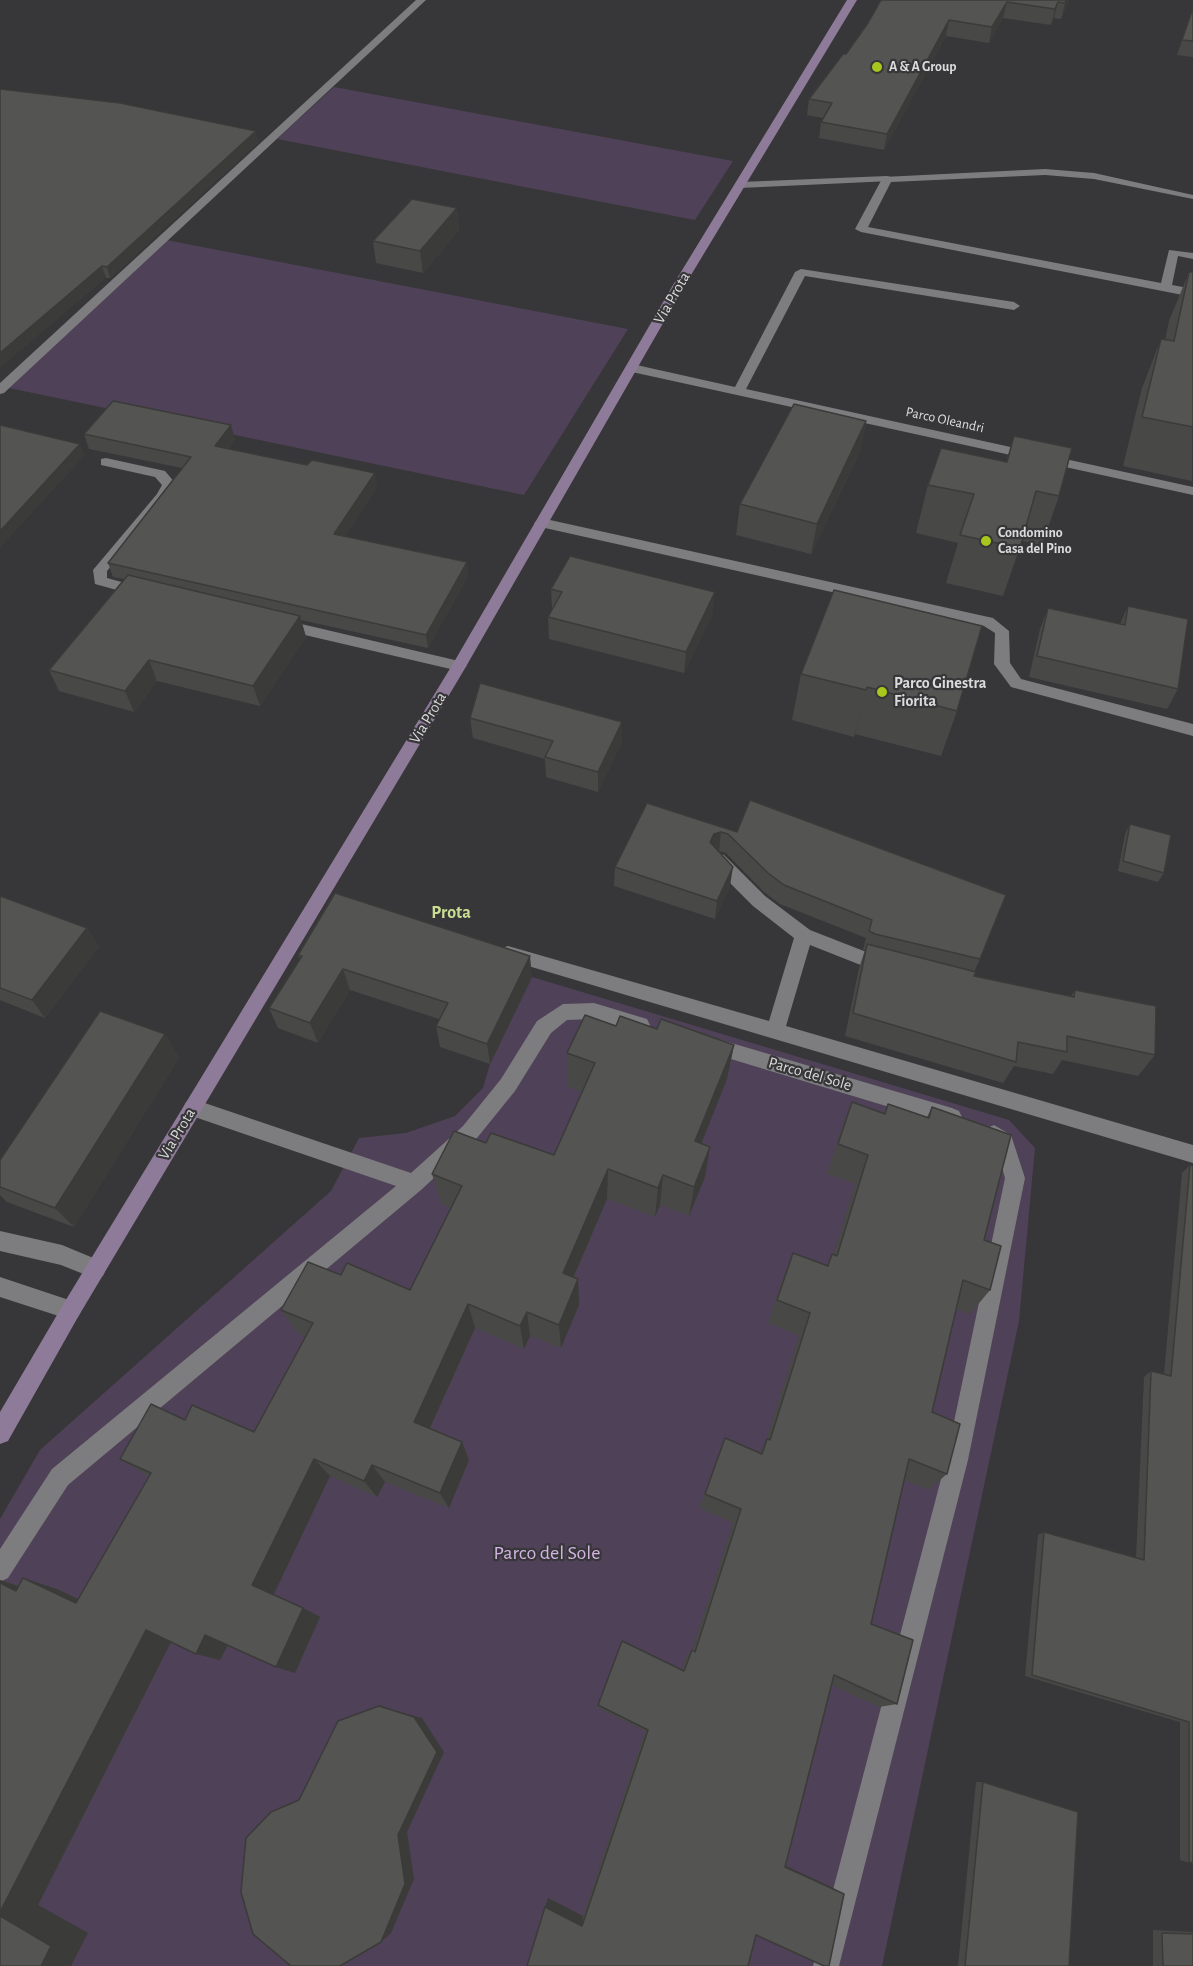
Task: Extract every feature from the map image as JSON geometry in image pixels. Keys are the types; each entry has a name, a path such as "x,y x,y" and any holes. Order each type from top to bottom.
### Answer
{"street":[{"path":"0,390 421,0"},
{"name":"Via Prota","path":"0,1433 193,1108 328,900 541,523 852,0"},
{"path":"740,185 1045,172 1094,176 1190,197"},
{"path":"887,179 861,229 1193,293"},
{"path":"1167,288 1173,252 1193,256"},
{"path":"739,391 801,272 1014,306"},
{"name":"Parco Oleandri","path":"632,368 1193,491"},
{"path":"106,462 160,474 169,484 163,496 100,570 100,581 156,596"},
{"path":"541,523 988,622 1002,631 1002,664 1016,683 1193,730"},
{"path":"261,620 459,666"},
{"path":"718,860 759,901 804,935 865,961 899,970"},
{"path":"775,1031 804,935"},
{"path":"494,949 1193,1154"},
{"path":"0,1570 60,1477 414,1183 470,1132 508,1085 544,1027 563,1012 594,1011 662,1031"},
{"name":"Parco del Sole","path":"696,1041 975,1124 1004,1141 1015,1178 957,1460 826,1966"},
{"path":"193,1108 414,1183"},
{"path":"0,1241 18,1243 96,1269"},
{"path":"0,1287 71,1310"}],"green space":[{"path":"334,87 733,161 695,220 277,139"},
{"path":"166,240 628,329 524,495 9,388"},
{"name":"Parco del Sole","path":"532,977 1009,1120 1035,1148 1019,1321 882,1966 0,1966 0,1519 40,1450 331,1191 359,1138 406,1133 455,1116 483,1088 490,1064"}],"building":[{"path":"881,0 1066,0 1065,3 1058,2 1055,9 1007,2 992,27 949,20 887,134 821,122 832,103 809,99 843,54 846,54"},
{"path":"1193,8 1193,41 1182,40"},
{"path":"0,89 120,103 256,131 107,267 102,266 0,353"},
{"path":"412,199 457,208 420,251 373,241"},
{"path":"1189,272 1193,272 1193,427 1142,417 1161,339 1174,341"},
{"path":"113,401 231,425 215,446 307,465 312,460 375,473 334,534 467,562 426,635 108,563 191,457 84,434"},
{"path":"794,404 866,421 817,524 740,504"},
{"path":"0,425 80,444 0,531"},
{"path":"1014,436 1072,448 1059,496 1036,491 1020,548 960,535 974,494 928,485 941,448 1007,462"},
{"path":"570,556 715,592 686,652 548,617 562,592 551,589"},
{"path":"128,575 300,616 253,686 149,660 125,691 49,670"},
{"path":"834,590 982,626 957,711 867,687 866,690 801,674"},
{"path":"1128,606 1188,619 1178,689 1037,656 1048,608 1125,625"},
{"path":"480,683 622,722 598,772 545,757 553,741 470,718"},
{"path":"750,800 1006,895 980,959 875,934 869,931 872,920 784,885 768,873 728,834 721,832 714,834 710,842 733,867 717,901 615,867 647,803 737,832"},
{"path":"1130,824 1171,835 1164,873 1123,861"},
{"path":"335,893 530,956 487,1044 436,1026 448,1003 343,969 310,1023 269,1008 302,956 298,955"},
{"path":"0,896 87,928 32,1000 0,988"},
{"path":"867,944 976,972 974,976 1074,997 1075,990 1156,1006 1155,1055 1067,1036 1067,1052 1018,1042 1016,1062 853,1013"},
{"path":"100,1011 165,1034 55,1208 0,1187 0,1160"},
{"path":"585,1015 616,1026 620,1016 657,1029 661,1019 734,1045 695,1141 710,1147 694,1187 663,1175 658,1188 608,1169 563,1273 578,1279 559,1325 527,1312 520,1326 468,1304 414,1422 462,1442 440,1493 372,1465 364,1481 314,1459 252,1585 303,1608 276,1667 205,1635 196,1654 146,1630 0,1912 0,1583 16,1591 23,1578 76,1603 151,1473 120,1459 151,1404 185,1420 192,1405 254,1432 313,1323 281,1310 308,1262 341,1275 347,1263 410,1290 462,1186 432,1174 454,1131 486,1143 491,1133 554,1155 595,1063 567,1053"},
{"path":"852,1102 885,1114 888,1104 929,1118 932,1107 1011,1135 984,1240 1001,1246 990,1290 963,1280 932,1412 960,1424 947,1474 909,1459 871,1624 913,1640 897,1704 834,1675 785,1867 844,1894 829,1966 824,1966 756,1935 748,1966 527,1966 545,1907 582,1926 648,1730 598,1705 622,1641 684,1671 692,1650 695,1652 741,1509 705,1494 725,1438 762,1454 767,1439 770,1440 810,1313 777,1300 793,1253 828,1266 832,1254 837,1256 868,1155 838,1144"},
{"path":"1190,1165 1193,1166 1193,1863 1189,1862 1189,1722 1032,1675 1044,1532 1144,1560 1151,1371 1171,1376"},
{"path":"379,1706 414,1717 437,1752 398,1835 405,1884 381,1942 340,1966 291,1966 253,1934 241,1892 246,1838 271,1812 299,1800 338,1721"},
{"path":"983,1782 1078,1812 1069,1966 965,1966"},
{"path":"0,1916 51,1946 41,1966 0,1966"},
{"path":"1162,1933 1193,1934 1193,1966 1163,1966"}],"place":[{"name":"A & A Group","path":"877,67"},
{"name":"Condomino Casa del Pino","path":"986,541"},
{"name":"Parco Ginestra Fiorita","path":"882,692"}],"district":[{"name":"Prota","path":"451,913"}]}
